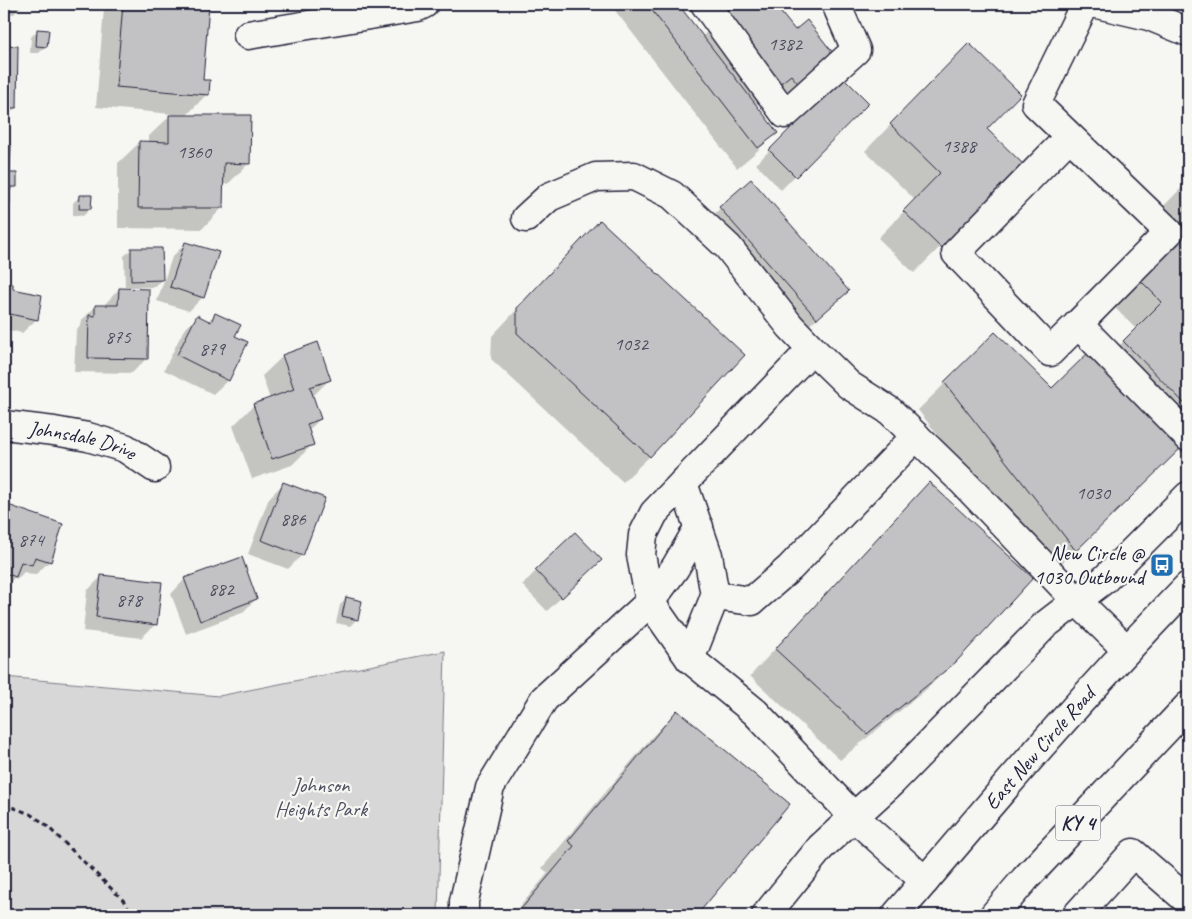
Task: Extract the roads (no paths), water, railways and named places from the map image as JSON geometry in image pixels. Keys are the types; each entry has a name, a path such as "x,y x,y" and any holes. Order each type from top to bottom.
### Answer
{"main road":[{"path":"248,35 418,8 424,4"},
{"path":"705,4 785,114 856,50 836,4"},
{"path":"1069,137 956,253 1050,352 1168,232 1036,104 1085,4"},
{"path":"1097,4 1150,16 1188,30"},
{"path":"526,218 549,197 596,177 634,176 672,196 728,247 790,326 812,350 849,385 890,411 964,483 1077,601 1127,650"},
{"path":"1078,324 1188,438"},
{"path":"812,350 654,513 642,535 641,555 650,602 690,658 755,712 854,817 925,881"},
{"name":"Johnsdale Drive","path":"4,425 88,437 125,448 155,468"},
{"path":"715,596 752,601 790,568 916,436"},
{"path":"683,483 708,555 715,596 690,658"},
{"path":"766,915 821,847 892,782 1045,625 1105,579 1188,496"},
{"path":"464,915 464,901 490,787 544,699 650,602 675,568 699,528"},
{"name":"East New Circle Road","path":"896,915 997,795 1127,650 1188,586"},
{"name":"KY 4","path":"994,915 1188,706"},
{"path":"1077,915 1133,853 1188,901"}],"place":[{"name":"New Circle @ 1030 Outbound","path":"1162,565"}],"park label":[{"name":"Johnson Heights Park","path":"321,797"}]}
